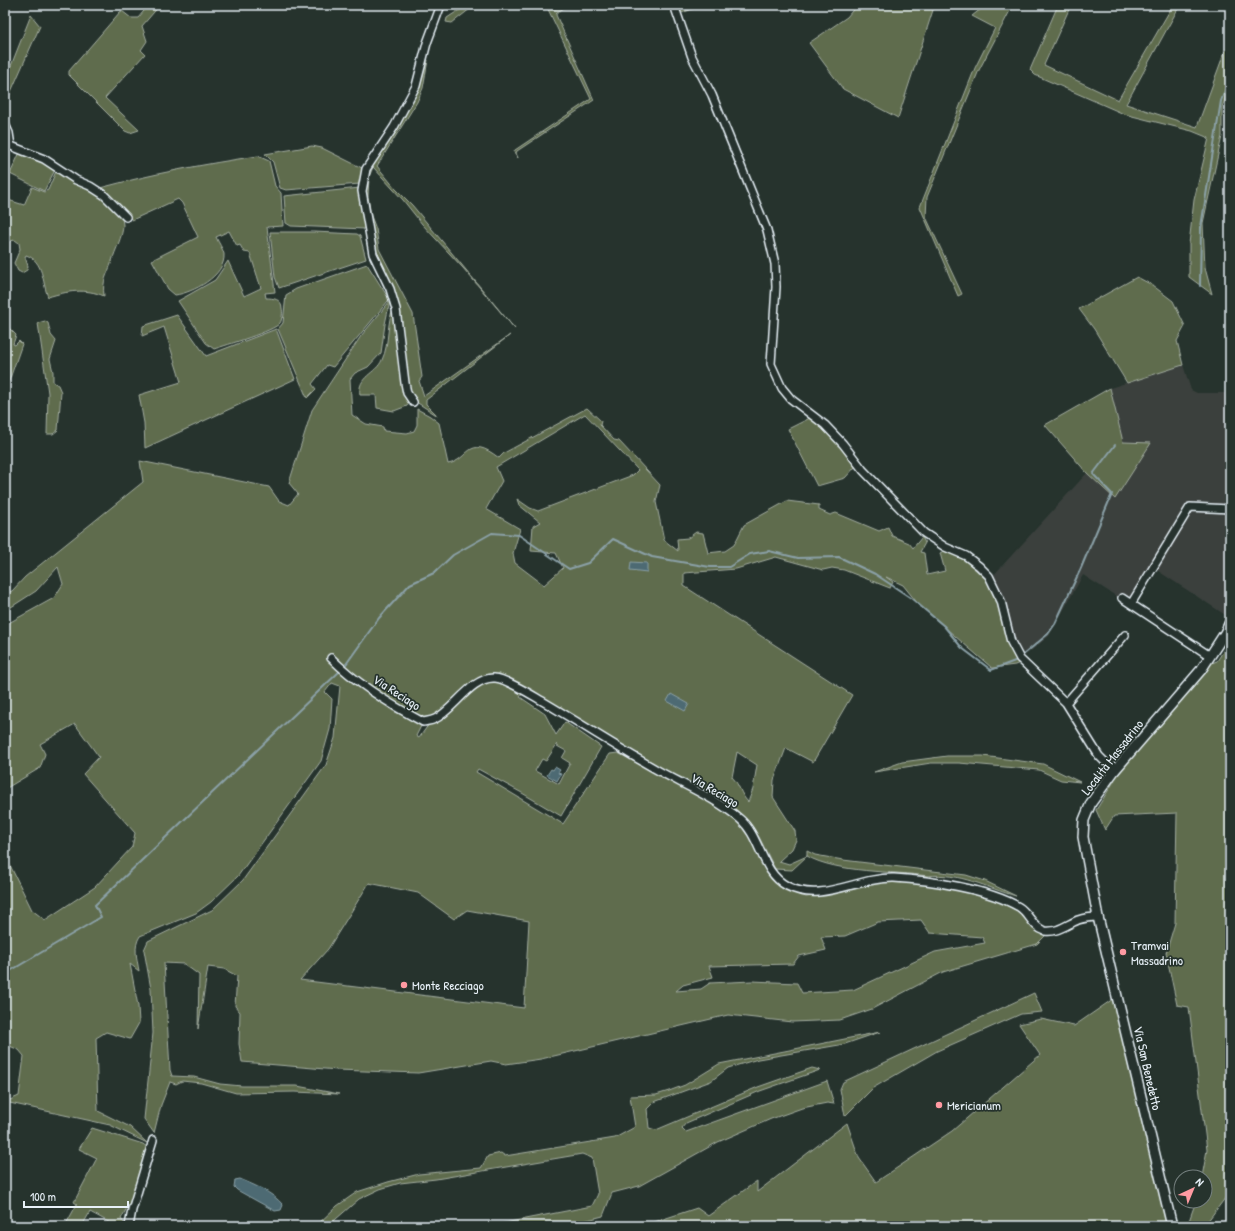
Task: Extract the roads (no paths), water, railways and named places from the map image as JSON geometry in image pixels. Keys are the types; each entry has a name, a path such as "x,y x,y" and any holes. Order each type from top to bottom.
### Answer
{"main road":[{"name":"Località Massadrino","path":"1096,917 1082,837 1084,820 1091,803 1114,771 1210,656 1226,633 1230,622"},
{"name":"Via San Benedetto","path":"1096,917 1172,1226"}],"street":[{"path":"413,402 407,393 405,383 396,309 390,289 374,254 362,191 366,169 401,116 416,86 427,43 441,5"},
{"path":"674,5 692,57 712,95 767,230 775,264 776,287 771,364 782,388 791,399 825,425 843,444 863,470 924,533 940,544 966,556 989,576 1001,601 1007,629 1020,659 1066,703 1099,756 1114,771"},
{"path":"5,124 9,133 11,146 44,159 76,180 90,186 104,195 126,217"},
{"path":"1131,604 1190,508 1230,509"},
{"path":"1122,598 1210,656"},
{"path":"1066,703 1125,635"},
{"name":"Via Reciago","path":"331,658 343,669 404,713 423,722 436,719 457,699 481,681 496,678 529,693 740,819 752,832 763,858 778,878 786,885 804,892 818,894 856,883 892,878 951,885 997,897 1021,908 1034,924 1044,931 1054,930 1081,919 1096,917"},
{"path":"129,1226 132,1210 153,1140"}],"water":[{"path":"631,562 647,563 647,572 630,570"},
{"path":"671,694 689,704 685,711 667,701"},
{"path":"555,767 560,770 558,773 561,774 557,781 547,775 551,769 553,770"},
{"path":"240,1179 274,1196 283,1205 281,1210 275,1211 237,1190 234,1187 235,1180"}],"waterway":[{"path":"1200,286 1201,227 1221,101 1230,78"},
{"path":"1023,655 1048,634 1055,624 1081,568 1112,494 1093,474 1115,445"},
{"path":"344,667 379,618 410,584 434,573 453,555 492,533 519,535 569,569 588,563 613,539 652,557 710,567 729,567 750,554 769,551 798,558 839,557 875,574 911,598 944,626 962,648 991,670 1015,661"},
{"path":"5,974 101,917 95,905 341,670"}],"place":[{"name":"Tramvai Massadrino","path":"1123,952"},
{"name":"Monte Recciago","path":"404,985"},
{"name":"Mericianum","path":"939,1105"}]}
